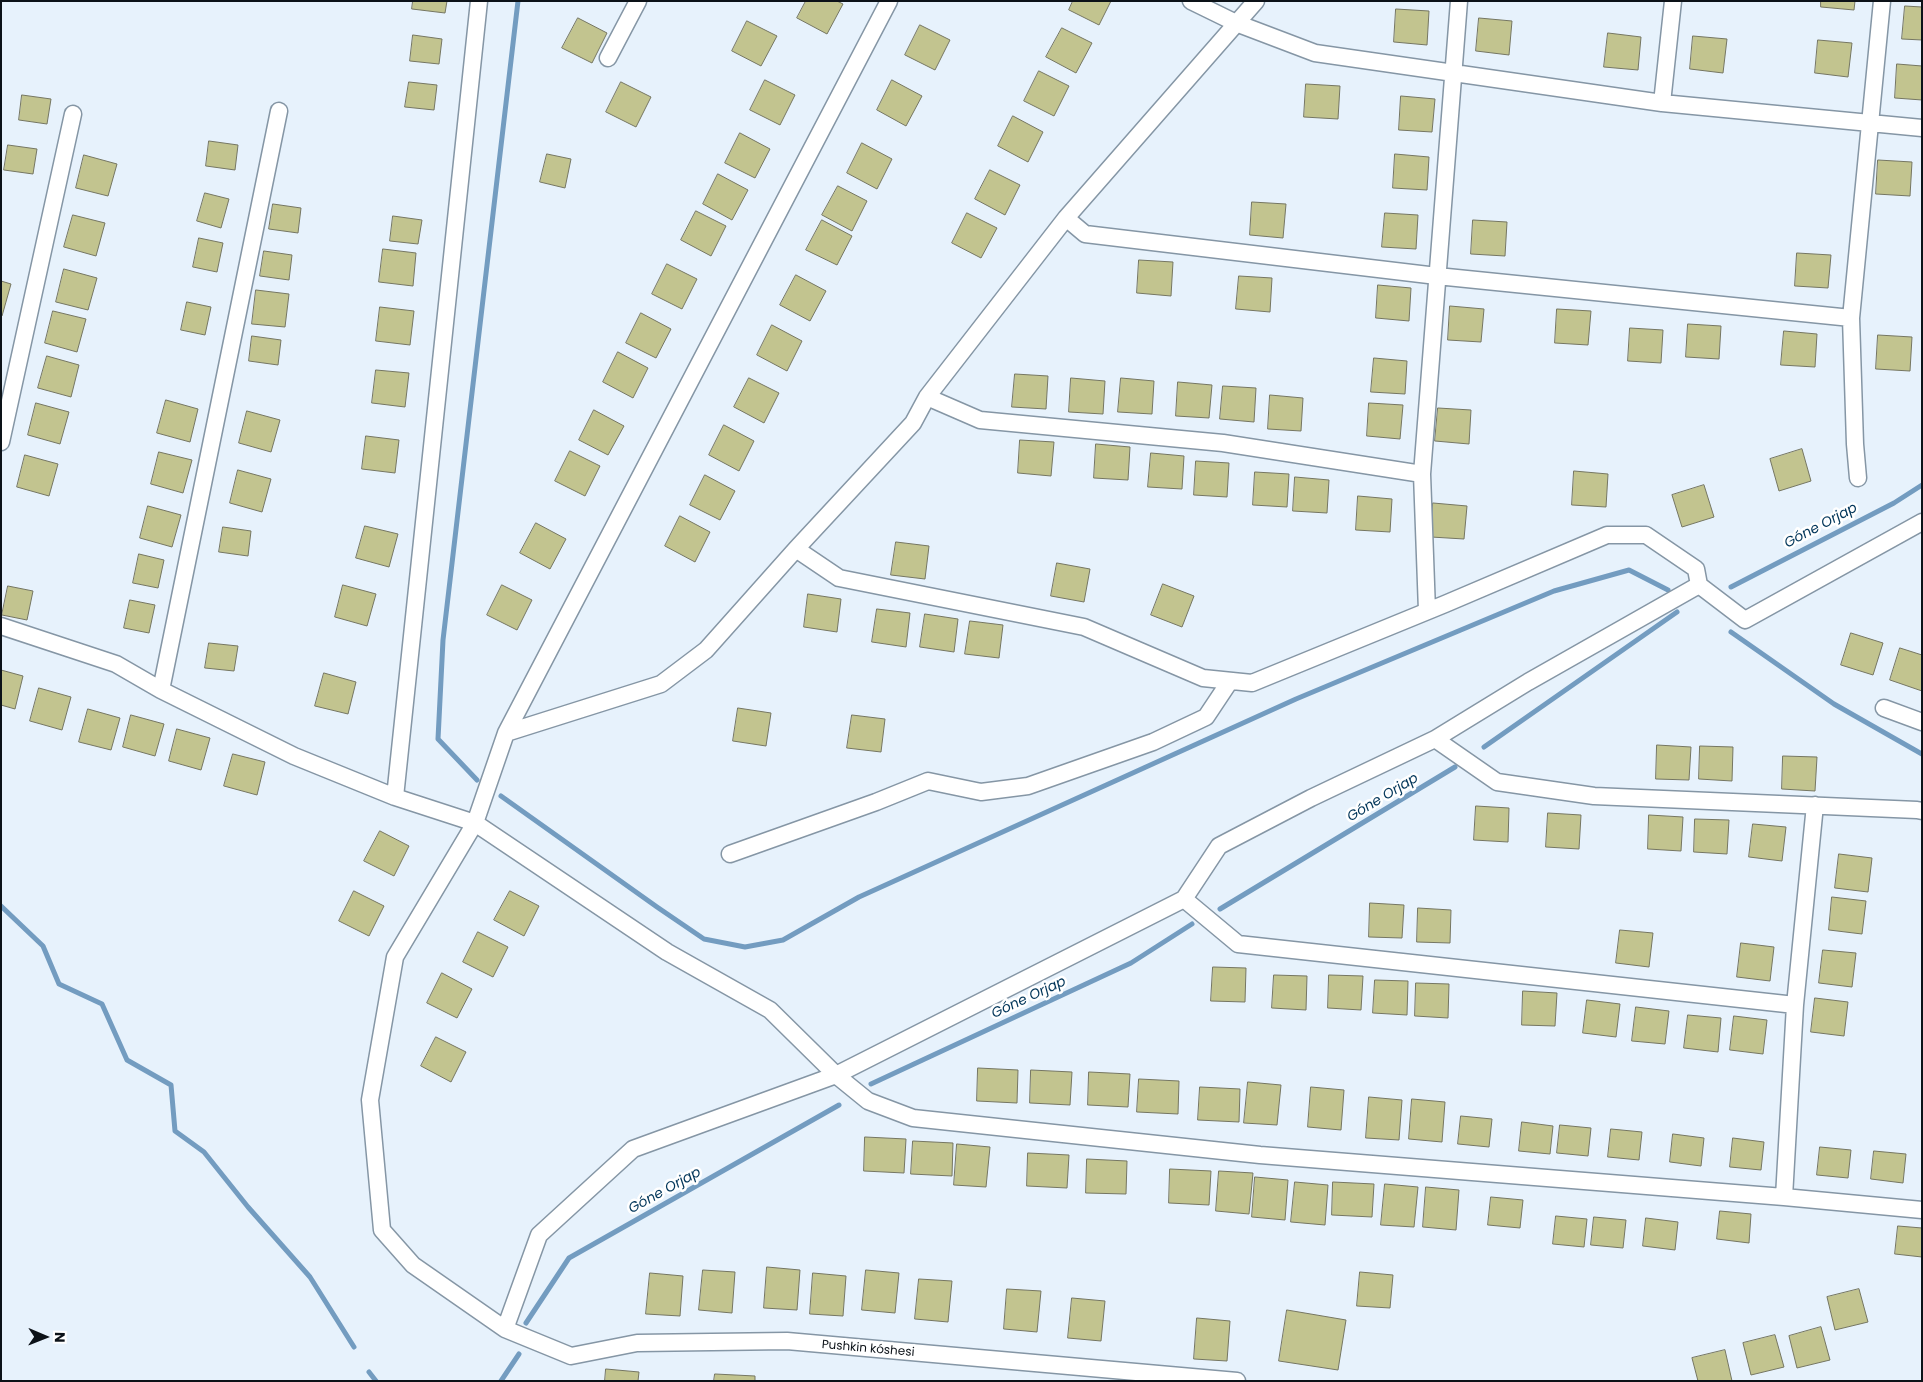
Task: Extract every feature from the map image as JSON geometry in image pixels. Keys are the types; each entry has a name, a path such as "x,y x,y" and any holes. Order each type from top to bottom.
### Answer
{"street":[{"path":"395,797 479,1"},
{"path":"608,58 638,1"},
{"name":"Pushkin kóshesi","path":"889,1 506,734 475,822 395,957 370,1100 382,1230 413,1265 505,1329 571,1356 637,1343 787,1341 1237,1381"},
{"path":"1191,1 1236,23 1315,53 1662,103 1922,128"},
{"path":"506,734 661,684 706,650 796,549 913,423 927,398 1066,218 1256,1"},
{"path":"1427,611 1422,474 1455,73 1459,1"},
{"path":"1662,103 1673,1"},
{"path":"1858,478 1855,444 1851,318 1882,1"},
{"path":"162,690 279,111"},
{"path":"1,442 72,114"},
{"path":"1066,218 1085,234 1437,276 1851,318"},
{"path":"927,398 980,420 1224,443 1422,474"},
{"path":"796,549 839,578 1084,627 1203,678 1252,683 1607,534 1646,535 1696,569 1699,585 1745,620 1922,522"},
{"path":"505,1329 539,1235 633,1149 836,1075 1184,899 1219,846 1311,798 1435,739 1528,682 1699,585"},
{"path":"1,626 116,664 162,690 294,756 395,797 475,822 666,952 770,1010 836,1075 868,1101 912,1118 1260,1155 1784,1197 1922,1210"},
{"path":"730,854 876,802 928,781 981,792 1028,786 1153,742 1206,717 1230,681"},
{"path":"1884,708 1922,722"},
{"path":"1435,739 1498,782 1594,796 1922,811"},
{"path":"1784,1197 1795,1005 1815,805"},
{"path":"1184,899 1238,944 1795,1005"}],"building":[{"path":"413,1 447,1 445,13 412,9"},
{"path":"806,1 837,1 843,4 827,34 797,18"},
{"path":"1073,1 1111,1 1099,25 1069,10"},
{"path":"1821,1 1855,1 1854,10 1821,7"},
{"path":"1905,6 1922,7 1922,40 1902,39"},
{"path":"1396,9 1429,11 1427,45 1394,42"},
{"path":"578,18 607,33 592,63 562,48"},
{"path":"1479,18 1512,21 1509,55 1476,51"},
{"path":"747,21 777,36 761,66 732,51"},
{"path":"920,25 950,40 935,70 905,55"},
{"path":"1062,28 1092,43 1076,73 1046,57"},
{"path":"1608,33 1641,37 1638,70 1604,67"},
{"path":"413,35 442,39 439,64 410,61"},
{"path":"1693,36 1727,39 1723,73 1690,69"},
{"path":"1818,40 1852,43 1848,77 1815,73"},
{"path":"1897,64 1922,66 1922,100 1895,98"},
{"path":"1039,71 1069,86 1054,116 1024,101"},
{"path":"765,80 795,95 780,125 750,110"},
{"path":"892,80 922,96 906,126 877,110"},
{"path":"409,82 437,85 434,110 405,107"},
{"path":"621,82 651,97 636,127 606,112"},
{"path":"1306,84 1340,86 1338,119 1304,117"},
{"path":"22,95 51,99 47,124 19,120"},
{"path":"1401,96 1435,99 1432,132 1399,130"},
{"path":"1013,116 1043,132 1028,162 998,146"},
{"path":"740,133 770,149 755,178 725,163"},
{"path":"209,141 238,145 235,170 206,166"},
{"path":"862,143 892,159 877,189 847,173"},
{"path":"8,145 37,149 33,174 4,170"},
{"path":"547,154 571,159 565,188 540,182"},
{"path":"1395,154 1429,157 1427,190 1393,188"},
{"path":"84,155 117,164 108,196 76,188"},
{"path":"1878,160 1912,162 1910,196 1876,194"},
{"path":"990,170 1020,185 1005,215 975,199"},
{"path":"718,174 748,190 732,220 703,204"},
{"path":"838,186 867,201 852,231 822,215"},
{"path":"205,193 229,199 221,228 197,221"},
{"path":"1252,202 1286,204 1283,238 1250,235"},
{"path":"273,204 301,208 298,233 269,229"},
{"path":"696,211 726,226 711,256 681,240"},
{"path":"967,213 997,228 981,258 952,243"},
{"path":"1385,213 1418,215 1416,249 1382,247"},
{"path":"73,215 105,223 96,256 64,247"},
{"path":"393,216 422,220 418,244 390,241"},
{"path":"822,220 852,236 837,265 806,250"},
{"path":"1473,220 1507,222 1505,256 1471,254"},
{"path":"199,238 223,243 217,272 193,267"},
{"path":"383,249 416,253 413,286 379,282"},
{"path":"264,251 292,255 289,280 260,276"},
{"path":"1797,253 1831,255 1828,288 1795,286"},
{"path":"1139,260 1173,262 1171,296 1137,293"},
{"path":"667,264 697,279 682,309 652,294"},
{"path":"64,269 97,278 88,310 56,302"},
{"path":"796,275 826,291 810,321 780,305"},
{"path":"1239,276 1272,278 1270,312 1236,309"},
{"path":"1,281 11,284 2,316 1,316"},
{"path":"1378,285 1411,288 1409,321 1376,318"},
{"path":"256,290 289,294 285,327 252,324"},
{"path":"187,302 211,307 205,335 181,330"},
{"path":"1450,306 1484,309 1481,342 1448,340"},
{"path":"380,307 414,311 410,345 376,341"},
{"path":"1557,309 1591,311 1588,345 1555,343"},
{"path":"53,311 86,319 77,352 45,343"},
{"path":"641,313 671,329 656,358 626,343"},
{"path":"1688,324 1721,326 1719,359 1686,357"},
{"path":"772,325 802,341 787,371 757,355"},
{"path":"1630,328 1663,330 1661,363 1628,361"},
{"path":"1784,331 1817,334 1815,367 1781,365"},
{"path":"1878,335 1912,337 1910,371 1876,369"},
{"path":"252,336 281,340 278,365 249,361"},
{"path":"618,352 648,368 633,398 603,382"},
{"path":"47,356 79,365 71,397 38,388"},
{"path":"1374,358 1407,361 1405,394 1371,392"},
{"path":"376,370 409,373 405,407 372,403"},
{"path":"1015,374 1048,376 1046,409 1012,407"},
{"path":"749,378 779,393 764,423 734,407"},
{"path":"1071,378 1105,381 1103,414 1069,412"},
{"path":"1121,378 1154,381 1152,414 1118,412"},
{"path":"1178,382 1212,385 1209,418 1176,416"},
{"path":"1223,386 1256,388 1254,422 1220,419"},
{"path":"1270,395 1303,398 1301,431 1268,429"},
{"path":"166,400 198,409 190,442 157,433"},
{"path":"36,403 69,412 60,444 28,435"},
{"path":"1369,403 1403,405 1400,439 1367,436"},
{"path":"1438,408 1471,410 1469,444 1435,441"},
{"path":"594,410 624,426 608,455 579,440"},
{"path":"247,411 280,420 271,452 239,443"},
{"path":"724,425 754,441 739,471 709,455"},
{"path":"366,436 399,440 395,473 362,469"},
{"path":"1020,440 1054,442 1051,476 1018,473"},
{"path":"1096,444 1130,447 1128,480 1094,478"},
{"path":"1802,449 1811,481 1779,491 1770,459"},
{"path":"570,451 600,466 585,496 555,481"},
{"path":"159,452 192,460 183,493 151,484"},
{"path":"1151,453 1184,456 1182,489 1148,487"},
{"path":"25,455 58,464 49,496 17,487"},
{"path":"1196,461 1229,463 1227,497 1194,495"},
{"path":"238,470 271,479 262,512 230,503"},
{"path":"1574,471 1608,474 1606,507 1572,505"},
{"path":"1255,472 1289,474 1287,507 1253,505"},
{"path":"705,475 735,491 720,520 690,505"},
{"path":"1295,477 1329,480 1327,513 1293,511"},
{"path":"1704,485 1714,517 1682,527 1672,495"},
{"path":"1358,496 1392,499 1390,532 1356,530"},
{"path":"1433,503 1467,506 1464,539 1431,537"},
{"path":"148,506 181,515 172,547 140,538"},
{"path":"680,516 710,532 695,562 665,546"},
{"path":"536,523 566,539 550,569 520,553"},
{"path":"365,526 398,534 389,567 356,558"},
{"path":"223,527 251,531 248,556 219,552"},
{"path":"896,542 929,546 925,579 891,575"},
{"path":"139,554 164,560 158,588 133,583"},
{"path":"1057,563 1090,569 1084,602 1051,596"},
{"path":"1163,584 1194,596 1182,627 1151,615"},
{"path":"343,585 376,594 367,626 335,617"},
{"path":"502,585 532,600 517,630 487,615"},
{"path":"8,586 33,591 27,620 2,615"},
{"path":"808,594 841,599 837,632 804,627"},
{"path":"130,600 155,605 149,633 124,628"},
{"path":"877,609 910,613 906,647 872,642"},
{"path":"925,614 958,619 954,652 920,647"},
{"path":"970,621 1003,625 999,658 965,654"},
{"path":"1851,633 1883,643 1873,675 1841,665"},
{"path":"209,643 238,646 234,671 205,668"},
{"path":"1900,648 1922,655 1922,691 1890,680"},
{"path":"1,670 23,676 15,709 1,705"},
{"path":"324,673 356,682 348,714 315,706"},
{"path":"39,688 71,697 62,730 30,721"},
{"path":"738,708 771,713 766,746 733,741"},
{"path":"88,709 120,718 111,750 79,742"},
{"path":"131,715 164,724 155,756 123,747"},
{"path":"852,715 885,719 881,752 847,748"},
{"path":"177,729 210,738 201,770 169,761"},
{"path":"1657,745 1691,747 1689,780 1656,779"},
{"path":"1700,746 1733,747 1732,781 1699,779"},
{"path":"233,754 265,762 257,795 224,786"},
{"path":"1783,756 1817,757 1815,791 1782,789"},
{"path":"1476,806 1509,808 1508,842 1474,840"},
{"path":"1548,813 1581,815 1579,849 1546,847"},
{"path":"1649,815 1683,817 1681,851 1648,849"},
{"path":"1695,819 1729,820 1727,854 1694,852"},
{"path":"1753,824 1786,827 1782,861 1749,857"},
{"path":"380,831 409,846 394,876 364,861"},
{"path":"1839,854 1872,858 1868,892 1835,888"},
{"path":"354,891 384,906 369,936 339,921"},
{"path":"510,891 539,906 524,936 494,920"},
{"path":"1832,897 1866,901 1862,934 1829,930"},
{"path":"1370,903 1404,905 1402,938 1369,937"},
{"path":"1418,908 1451,910 1450,943 1417,942"},
{"path":"1620,930 1653,933 1649,967 1616,963"},
{"path":"478,932 508,947 493,977 463,962"},
{"path":"1741,943 1774,947 1770,981 1737,977"},
{"path":"1823,950 1856,953 1852,987 1819,983"},
{"path":"1213,967 1246,968 1245,1002 1211,1001"},
{"path":"442,973 472,989 457,1018 427,1003"},
{"path":"1274,975 1307,976 1306,1010 1272,1008"},
{"path":"1329,975 1363,976 1361,1010 1328,1008"},
{"path":"1375,980 1408,981 1407,1015 1373,1013"},
{"path":"1416,983 1449,984 1448,1018 1415,1016"},
{"path":"1523,991 1557,993 1555,1026 1522,1025"},
{"path":"1815,998 1848,1002 1844,1036 1811,1032"},
{"path":"1587,1000 1620,1004 1616,1037 1583,1033"},
{"path":"1636,1007 1669,1011 1665,1044 1632,1041"},
{"path":"1688,1015 1721,1018 1718,1052 1684,1048"},
{"path":"1734,1016 1767,1020 1763,1054 1730,1050"},
{"path":"436,1037 466,1052 451,1082 421,1066"},
{"path":"978,1068 1018,1070 1017,1103 977,1101"},
{"path":"1031,1070 1072,1072 1070,1105 1030,1103"},
{"path":"1089,1072 1130,1074 1128,1107 1088,1105"},
{"path":"1139,1079 1179,1081 1178,1114 1137,1112"},
{"path":"1248,1082 1281,1085 1277,1125 1244,1123"},
{"path":"1200,1087 1240,1089 1239,1122 1198,1120"},
{"path":"1311,1087 1344,1090 1341,1130 1308,1127"},
{"path":"1369,1097 1402,1100 1399,1140 1366,1138"},
{"path":"1412,1099 1445,1102 1442,1142 1409,1139"},
{"path":"1461,1116 1492,1119 1489,1147 1458,1144"},
{"path":"1522,1122 1553,1126 1550,1154 1519,1151"},
{"path":"1560,1125 1591,1128 1588,1156 1557,1153"},
{"path":"1611,1129 1642,1132 1639,1160 1608,1157"},
{"path":"1673,1134 1704,1138 1701,1166 1670,1162"},
{"path":"865,1137 906,1139 904,1173 864,1171"},
{"path":"1733,1138 1764,1142 1761,1170 1730,1167"},
{"path":"913,1141 953,1143 952,1176 911,1174"},
{"path":"957,1144 990,1147 986,1187 954,1185"},
{"path":"1820,1147 1851,1150 1848,1178 1817,1175"},
{"path":"1874,1151 1906,1154 1903,1183 1871,1179"},
{"path":"1028,1153 1069,1155 1067,1188 1027,1186"},
{"path":"1087,1159 1127,1161 1126,1194 1086,1193"},
{"path":"1170,1169 1211,1171 1209,1205 1169,1203"},
{"path":"1219,1171 1253,1173 1249,1214 1216,1211"},
{"path":"1255,1177 1288,1180 1285,1220 1252,1217"},
{"path":"1295,1182 1328,1185 1325,1225 1291,1222"},
{"path":"1333,1182 1374,1184 1372,1217 1332,1215"},
{"path":"1385,1184 1418,1187 1414,1227 1381,1225"},
{"path":"1426,1187 1459,1190 1456,1230 1423,1227"},
{"path":"1491,1197 1523,1200 1520,1228 1488,1225"},
{"path":"1720,1211 1751,1214 1749,1243 1717,1239"},
{"path":"1556,1216 1587,1219 1584,1247 1553,1244"},
{"path":"1594,1217 1626,1220 1623,1248 1591,1245"},
{"path":"1646,1218 1678,1222 1675,1250 1643,1246"},
{"path":"1898,1226 1922,1228 1922,1257 1895,1254"},
{"path":"767,1267 800,1270 797,1310 764,1308"},
{"path":"703,1270 735,1272 732,1313 699,1310"},
{"path":"866,1270 899,1273 895,1313 862,1310"},
{"path":"1360,1272 1393,1275 1390,1308 1357,1306"},
{"path":"650,1273 683,1276 680,1316 646,1314"},
{"path":"813,1273 846,1276 843,1316 810,1314"},
{"path":"919,1279 952,1281 948,1322 915,1319"},
{"path":"1007,1289 1041,1291 1037,1332 1004,1329"},
{"path":"1859,1289 1868,1322 1835,1330 1827,1297"},
{"path":"1072,1298 1105,1301 1101,1341 1068,1338"},
{"path":"1287,1310 1346,1320 1338,1370 1279,1361"},
{"path":"1197,1318 1230,1321 1227,1361 1194,1359"},
{"path":"1821,1327 1830,1360 1797,1368 1789,1336"},
{"path":"1775,1335 1784,1367 1751,1375 1743,1343"},
{"path":"1725,1350 1732,1381 1698,1381 1692,1358"},
{"path":"606,1369 639,1372 638,1381 605,1381"},
{"path":"715,1374 755,1376 755,1381 714,1381"}],"waterway":[{"path":"477,780 438,739 443,640 518,1"},
{"name":"Góne Orjap","path":"1731,587 1894,503 1922,485"},
{"path":"501,796 704,939 745,947 783,940 859,897 1296,699 1554,591 1629,570 1668,590"},
{"name":"Góne Orjap","path":"1484,747 1677,612"},
{"path":"1731,632 1834,704 1922,754"},
{"name":"Góne Orjap","path":"1220,909 1455,767"},
{"path":"1,906 43,946 59,984 102,1004 127,1060 171,1085 175,1131 204,1152 248,1207 310,1277 354,1347"},
{"name":"Góne Orjap","path":"871,1084 1131,963 1192,924"},
{"name":"Góne Orjap","path":"526,1323 569,1258 839,1105"},
{"name":"Góne Orjap","path":"501,1381 519,1354"},
{"path":"369,1372 376,1381"}]}
